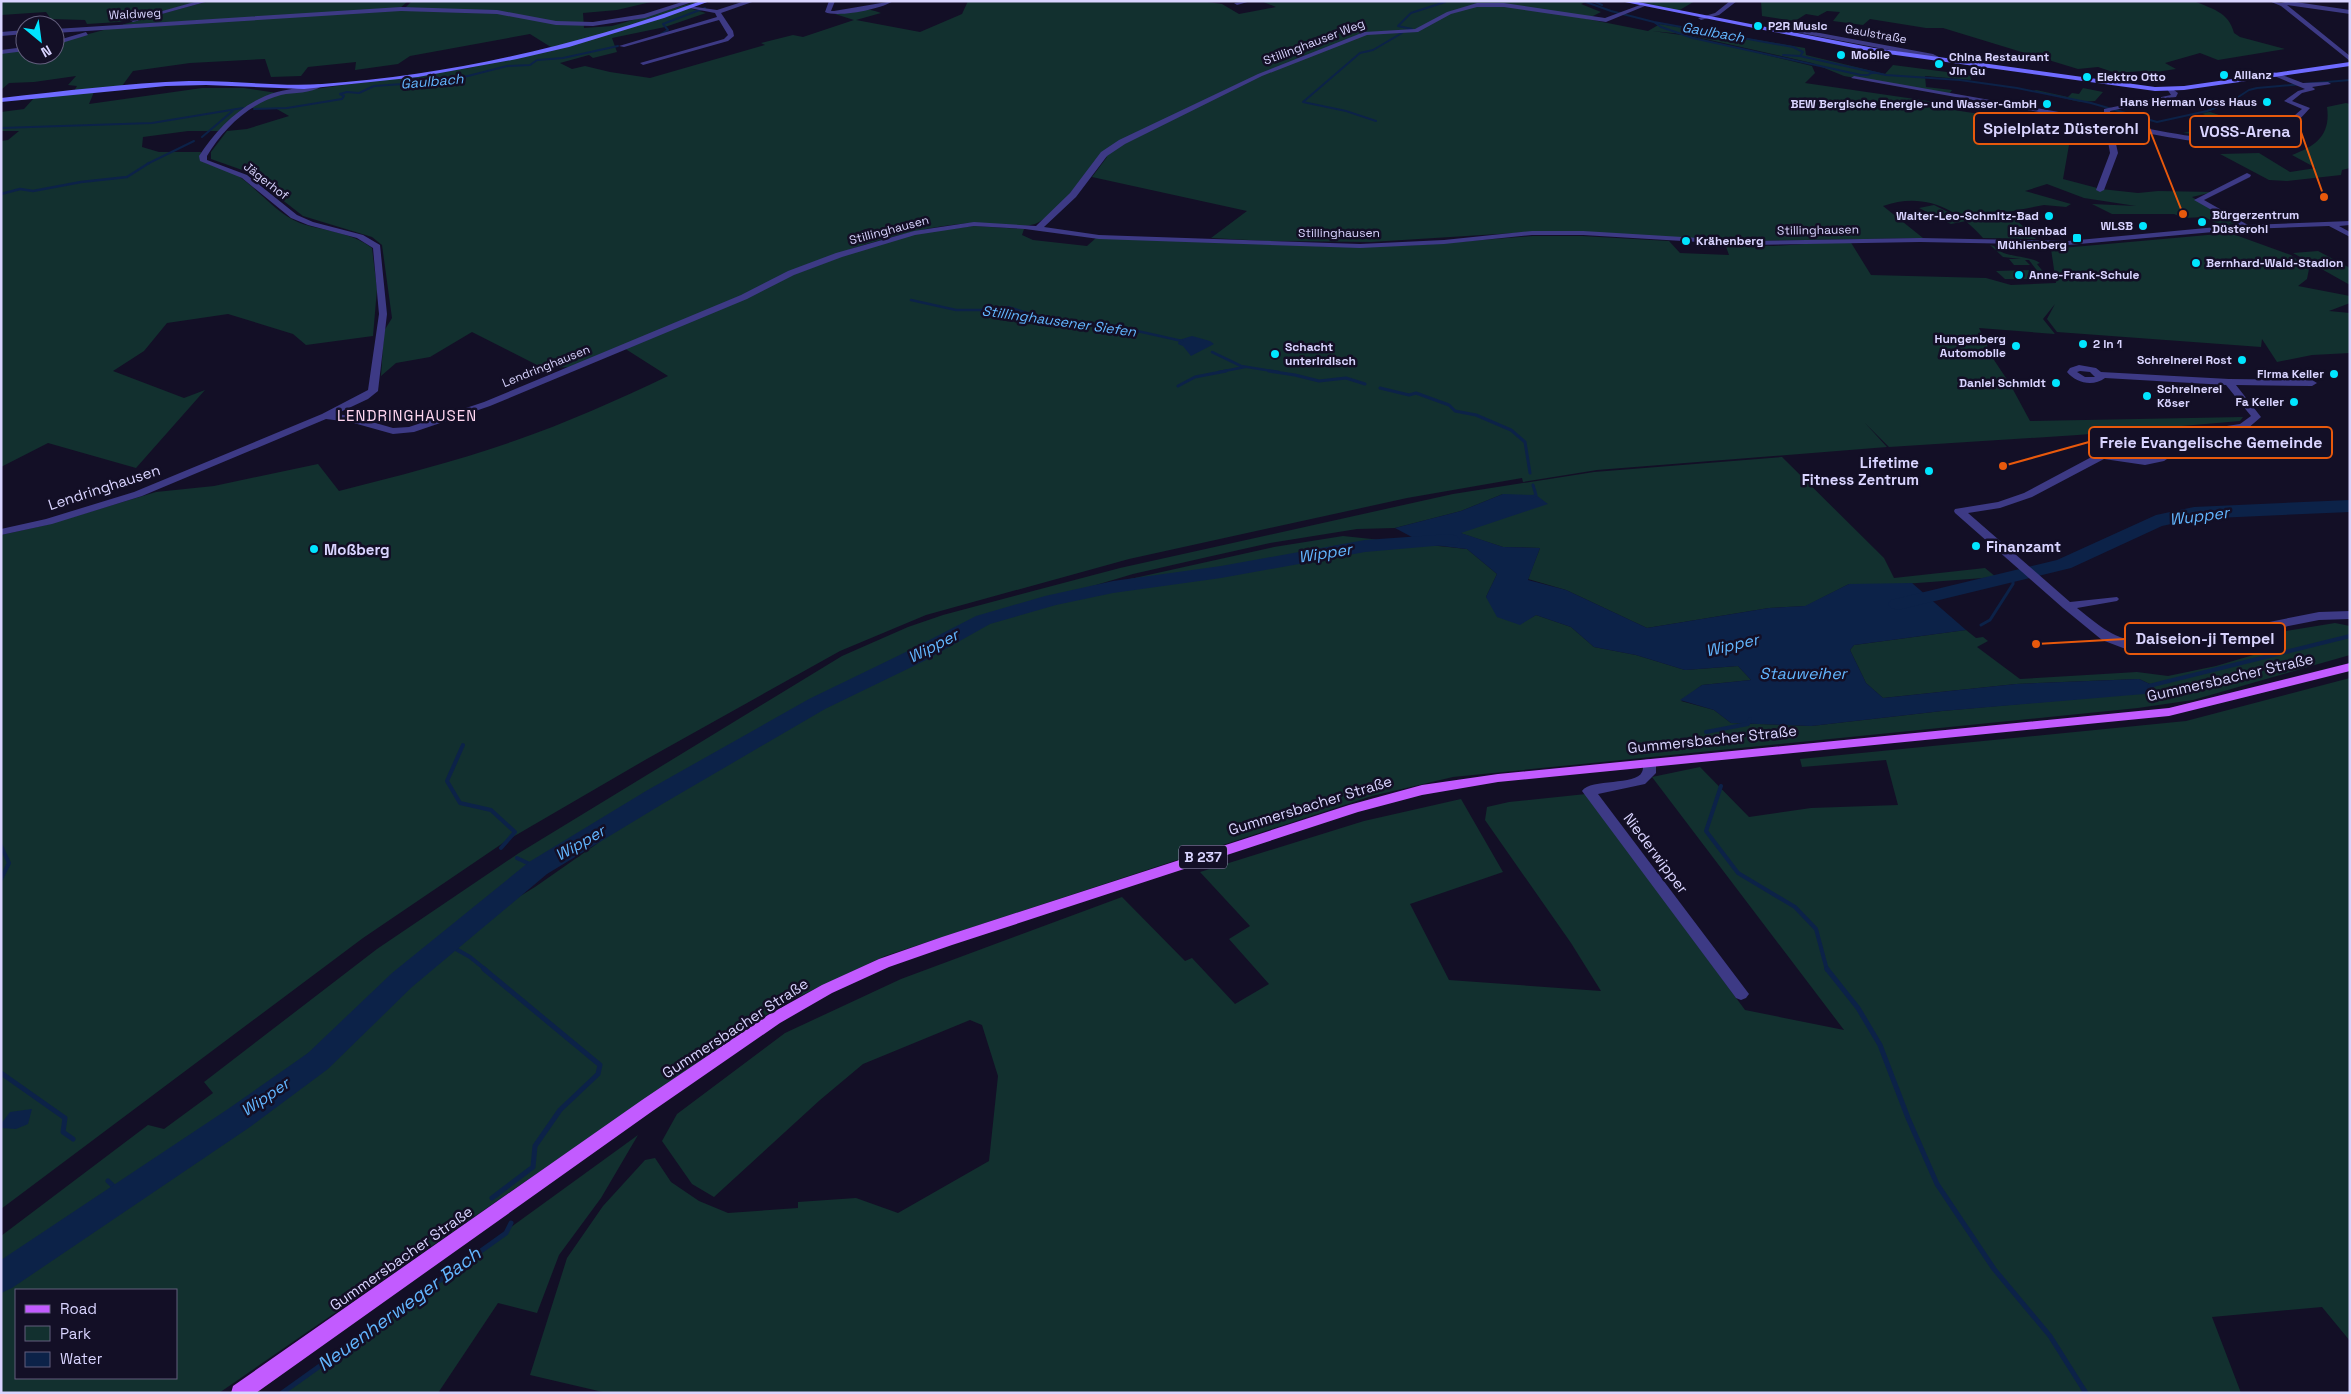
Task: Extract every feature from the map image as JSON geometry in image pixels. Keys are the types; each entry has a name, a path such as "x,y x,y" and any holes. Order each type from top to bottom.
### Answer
{"main road":[{"path":"1,100 182,83 319,86 421,73 495,61 643,24 692,4 707,1"},
{"name":"Gaulstraße","path":"1623,1 1836,44 2111,84 2170,89 2350,64"},
{"name":"Gummersbacher Straße","path":"240,1393 648,1105 774,1019 827,989 884,963 1384,799 1460,783 2169,712 2350,667"}],"street":[{"path":"65,40 206,1"},
{"path":"401,10 410,1"},
{"path":"622,46 718,15 752,1"},
{"path":"832,1 828,12 835,14 850,10 869,9 890,1"},
{"path":"1237,4 1248,1"},
{"path":"1700,18 1717,14 1734,1"},
{"path":"2272,1 2350,12"},
{"path":"850,3 869,9"},
{"path":"2286,3 2350,59"},
{"path":"643,63 726,40 731,36 730,31 718,15 702,10 692,4"},
{"name":"Waldweg","path":"65,30 401,10 498,12 556,23 584,24 638,18 692,4"},
{"name":"Stillinghauser Weg","path":"1037,229 1073,195 1104,154 1122,142 1260,75 1366,33 1384,30 1416,31 1450,13 1477,5 1504,5 1602,20 1624,14 1642,6"},
{"name":"Gaulstraße","path":"1776,27 1934,56 1940,59"},
{"path":"1,34 15,33"},
{"path":"1,52 15,50"},
{"path":"1854,78 2199,139 2257,140 2276,134 2307,108 2287,101 2300,92 2312,91 2274,74"},
{"path":"2302,85 2328,84"},
{"name":"Jägerhof","path":"319,86 272,95 243,112 233,120 206,152 204,160 235,171 249,179 285,210 300,220 367,238"},
{"path":"2092,185 2101,188 2114,153 2110,123 2106,110 2174,96 2175,93 2170,89"},
{"path":"2247,175 2198,200 2247,227"},
{"name":"Stillinghausen","path":"768,284 839,255 914,233 974,224 1037,229 1099,237 1360,246 1444,242 1532,233 1583,233 1749,243 1920,240 2068,243 2247,227 2350,223"},
{"path":"2332,225 2350,235"},
{"name":"Lendringhausen","path":"1,532 48,522 138,494 325,416 374,391 383,314 376,247 367,238"},
{"name":"Lendringhausen","path":"325,416 351,419 394,431 410,430 487,404 744,297 768,284"},
{"path":"2100,375 2229,382 2312,383"},
{"path":"2229,382 2256,417 2243,427 2154,440 2103,455 2028,495 2000,505 1960,512 2024,566 2067,606 2106,637 2127,645 2154,649 2319,616 2350,615"},
{"path":"2103,455 2145,462 2157,461 2168,455"},
{"path":"2067,606 2113,599"},
{"name":"Niederwipper","path":"1649,763 1649,773 1640,780 1589,791 1741,994"}],"green space":[{"path":"1,1 203,1 119,22 87,24 85,20 65,19 65,15 48,15 46,12 1,15"},
{"path":"209,1 408,1 399,9 121,25"},
{"path":"412,1 655,1 617,10 583,13 584,28 612,26 699,1 685,7 706,13 665,27 612,38 617,52 593,58 589,55 560,63 572,69 585,66 650,78 765,45 761,43 793,35 803,37 854,20 835,14 858,9 881,13 856,20 920,32 962,14 968,1 1201,1 1222,4 1239,14 1276,7 1261,1 1588,1 1581,4 1601,12 1589,18 1557,13 1648,31 1660,24 1805,48 1806,55 1885,74 1893,65 1970,75 1971,80 1925,76 1926,87 1952,90 1950,93 1935,92 1844,76 1812,63 1683,34 1652,31 1689,36 1812,66 1815,73 1805,83 1949,104 1947,109 2072,128 2063,179 2101,189 2138,193 2158,191 2213,192 2192,197 2239,226 2226,222 2235,226 2223,227 2205,217 2184,218 2174,214 2112,214 2092,204 2136,206 2084,198 2047,184 2025,191 2071,204 2066,207 2044,205 2008,212 2036,239 1983,238 1973,227 1950,211 1937,205 1911,201 1883,206 1923,238 1754,241 1548,231 1371,242 1267,241 1211,238 1247,211 1092,177 1107,157 1098,158 1060,205 1043,220 1035,224 1021,226 977,223 955,224 883,239 854,248 573,367 543,368 472,332 430,357 396,363 381,376 384,331 392,318 382,245 372,237 303,216 245,171 211,159 211,152 227,131 247,129 289,116 275,108 251,108 264,100 285,93 469,68 554,49 530,34 410,56 398,64 355,70 356,62 308,67 301,76 271,77 265,59 190,63 133,71 122,86 74,91 77,86 68,85 76,76 34,82 9,83 1,90 1,53 15,51 15,65 65,65 65,40 115,27 402,10 511,13 404,9"},
{"path":"1636,1 1695,1 1678,11"},
{"path":"1761,1 2194,1 2219,12 2228,20 2234,33 2240,37 2285,49 2218,60 2200,53 2165,63 2176,69 2149,73 2142,71 2116,73 2098,67 2078,69 1943,28 1926,28 1870,19 1863,25 1833,21 1840,12 1827,11 1818,16 1806,14 1795,21 1762,16"},
{"path":"202,88 244,88 277,93 267,96 220,131 188,131 143,137 142,147 159,152 201,152 200,160 235,174 291,219 309,226 356,238 372,248 377,289 373,336 306,345 293,334 228,314 167,323 144,351 113,371 184,398 205,390 136,468 48,443 1,467 1,141 8,140 19,131 1,131 1,112 24,109 34,98 94,92 89,104"},
{"path":"2083,88 2103,92 2095,101 2080,102 2034,91 2068,97 2072,93 2079,94"},
{"path":"2346,103 2350,104 2350,168 2342,170 2341,175 2287,181 2269,180 2220,154 2259,153 2290,172 2316,168 2292,155 2308,148 2320,138 2327,125 2327,107"},
{"path":"2210,112 2240,122 2224,126 2201,116 2205,114 2201,113"},
{"path":"2204,128 2233,137 2183,133"},
{"path":"1934,205 1966,221 1951,224 1919,208"},
{"path":"974,226 1024,229 1022,235 1033,240 1087,246 1096,238 1337,247 1419,245 1532,236 1582,236 1669,241 1680,253 1729,255 1725,244 1773,246 1850,241 1871,275 1986,278 2011,285 2056,283 2051,249 2230,233 2291,255 2309,269 2307,279 2298,286 2350,296 2350,303 2329,311 2350,313 2350,353 2312,355 2277,362 2262,339 2261,347 2057,332 2047,319 2055,304 2043,319 2055,334 1979,328 1994,360 2010,384 2030,421 2243,417 2240,421 2078,435 1889,447 1865,423 1887,447 1597,470 1523,482 1522,478 1407,498 1129,559 926,615 840,651 645,760 506,841 363,938 1,1209 1,535 46,525 156,492 214,486 318,464 339,491 427,468 492,448 572,419 668,376 624,348 795,274 842,256 917,233"},
{"path":"1990,245 2004,253 2028,258 2040,263 2037,264 2049,279 2044,280 2029,260 2025,260 2030,265 2014,265 2009,259 2021,259 2003,257"},
{"path":"2318,251 2350,268 2350,285 2293,253"},
{"name":"Anne-Frank-Schule","path":"2033,270 2042,279 2005,279 1996,271"},
{"path":"1782,457 1884,558 1894,578 1985,568 1996,577 1891,585 1849,584 1806,606 1769,608 1647,628 1566,590 1528,579 1540,548 1503,547 1460,533 1503,494 1461,511 1395,528 1357,529 1270,543 1133,574 981,619 813,701 677,781 537,879 469,918 159,1179 231,1129 276,1102 365,1025 474,924 535,887 674,790 820,701 985,622 1130,579 1274,547 1343,536 1467,549 1497,574 1486,597 1520,624 1536,615 1571,627 1594,647 1636,655 1685,670 1738,666 1751,680 1702,685 1681,701 1714,710 1731,723 1811,726 1942,711 2156,692 2152,685 2139,679 2016,684 1883,698 1866,683 1850,650 1854,645 1966,630 1976,638 1983,637 1988,641 1977,647 2020,679 2137,672 2168,676 2216,666 2277,648 2262,635 2335,623 2350,626 2350,655 2193,700 2138,708 1453,777 1372,796 885,956 781,1005 219,1393 1,1393 1,1236 148,1125 164,1129 213,1093 204,1082 377,949 519,853 842,656 908,627 943,615 1120,568 1453,494 1594,472"},
{"path":"2350,678 2350,1341 2322,1307 2212,1317 2241,1393 607,1393 530,1375 567,1258 603,1206 645,1160 655,1158 671,1182 699,1201 728,1213 798,1208 798,1202 856,1198 898,1213 989,1161 998,1076 982,1025 970,1020 863,1064 820,1100 714,1197 692,1184 662,1141 677,1114 785,1033 901,979 1122,897 1185,961 1192,958 1235,1004 1269,984 1229,939 1250,926 1200,872 1364,821 1461,799 1503,872 1410,904 1449,980 1601,991 1571,943 1485,820 1487,807 1509,802 1586,794 1745,1010 1844,1030 1652,777 1700,767 1749,817 1811,808 1898,805 1886,760 1802,767 1800,759 2186,721"},
{"path":"638,1135 601,1198 559,1255 537,1313 498,1303 438,1393 282,1393"}],"water":[{"path":"1192,336 1214,344 1191,356 1183,346 1178,344 1179,340"},
{"name":"Stauweiher","path":"1503,494 1536,495 1548,504 1461,533 1503,547 1540,548 1528,580 1566,590 1647,628 1769,608 1805,606 1849,584 1912,583 1966,630 1854,645 1850,650 1866,683 1883,698 2016,684 2139,679 2152,685 2156,693 1942,711 1811,726 1731,723 1714,710 1680,700 1702,685 1751,680 1738,666 1685,670 1636,655 1594,647 1571,627 1536,615 1520,625 1497,617 1486,597 1497,574 1467,549 1425,544 1395,528 1461,511"},
{"path":"32,1109 28,1124 16,1129 1,1128 1,1124 10,1112"}],"waterway":[{"path":"1583,1 1611,11 1654,22"},
{"path":"1593,1 1602,5"},
{"path":"1408,30 1412,29 1398,26 1411,13 1445,2"},
{"name":"Gaulbach","path":"661,34 668,30 663,24 705,8"},
{"name":"Gaulbach","path":"1654,22 1793,47 1803,52 1800,56"},
{"path":"1654,22 1661,27 1693,38 1861,75 1868,75 1873,72"},
{"path":"1376,121 1346,111 1303,102 1360,53 1373,50 1402,33"},
{"name":"Gaulbach","path":"254,109 287,108 342,99 344,96 340,94 347,92 359,93 374,86 461,80 464,77 507,66 530,65 537,60 563,58 618,46"},
{"path":"1783,55 1800,56"},
{"name":"Gaulbach","path":"1800,56 1873,72"},
{"name":"Gaulbach","path":"1873,72 1886,75 1960,80 2017,88 2091,103 2157,122 2207,111 2229,103 2249,90 2257,88 2350,80"},
{"name":"Gaulbach","path":"235,109 243,108"},
{"name":"Gaulbach","path":"1,128 152,123 235,109"},
{"path":"202,137 235,109"},
{"path":"149,163 194,141"},
{"path":"1,194 20,189 33,191 81,182 127,177 149,163"},
{"name":"Stillinghausener Siefen","path":"911,300 956,310 987,310 1026,317 1115,326 1182,341"},
{"path":"1008,307 1037,316"},
{"name":"Stillinghausener Siefen","path":"1212,352 1241,366 1279,372"},
{"path":"1219,372 1245,367"},
{"path":"1178,386 1195,377 1226,371"},
{"name":"Stillinghausener Siefen","path":"1269,371 1319,381 1346,378 1365,384"},
{"name":"Stillinghausener Siefen","path":"1380,388 1409,395 1416,393 1449,405 1455,411 1476,415 1511,430 1525,442 1530,473"},
{"name":"Stillinghausener Siefen","path":"1532,497 1536,495 1533,485"},
{"name":"Wupper","path":"1898,604 2064,564 2156,521 2194,513 2350,506"},
{"name":"Wipper","path":"1,1278 239,1118 318,1061 402,980 538,868 655,797 817,704 918,655 983,620 1052,600 1113,587 1221,572 1365,546 1450,540"},
{"path":"1981,625 1990,620 2013,584 2013,578"},
{"path":"2149,686 2350,636"},
{"path":"1706,732 1748,724 1750,719"},
{"path":"463,745 447,781 460,803 491,810 515,832 501,848"},
{"path":"1721,786 1706,831 1738,873 1795,907 1816,929 1827,970"},
{"path":"1,846 9,863 1,879"},
{"path":"517,858 538,868"},
{"name":"Neuenherweger Bach","path":"447,944 470,957 486,970"},
{"name":"Neuenherweger Bach","path":"484,969 600,1065 598,1074 560,1110 535,1146 533,1167 492,1198"},
{"path":"1827,969 1858,1008 1880,1045 1908,1118 1937,1184 1994,1269 2050,1336 2086,1393"},
{"path":"1,1073 65,1118 63,1132 73,1139"},
{"path":"108,1181 123,1195"},
{"name":"Neuenherweger Bach","path":"282,1393 506,1233 511,1223"}],"place":[{"name":"P2R Music","path":"1758,26"},
{"name":"Mobile","path":"1841,55"},
{"name":"China Restaurant Jin Gu","path":"1939,64"},
{"name":"Allianz","path":"2224,75"},
{"name":"Elektro Otto","path":"2087,77"},
{"name":"Hans Herman Voss Haus","path":"2267,102"},
{"name":"BEW Bergische Energie- und Wasser-GmbH","path":"2047,104"},
{"name":"VOSS-Arena","path":"2324,197"},
{"name":"Spielplatz Düsterohl","path":"2183,214"},
{"name":"Walter-Leo-Schmitz-Bad","path":"2049,216"},
{"name":"Bürgerzentrum Düsterohl","path":"2202,222"},
{"name":"WLSB","path":"2143,226"},
{"name":"Hallenbad Mühlenberg","path":"2077,238"},
{"name":"Krähenberg","path":"1686,241"},
{"name":"Bernhard-Wald-Stadion","path":"2196,263"},
{"name":"Anne-Frank-Schule","path":"2019,275"},
{"name":"2 in 1","path":"2083,344"},
{"name":"Hungenberg Automobile","path":"2016,346"},
{"name":"Schacht unterirdisch","path":"1275,354"},
{"name":"Schreinerei Rost","path":"2242,360"},
{"name":"Firma Keller","path":"2334,374"},
{"name":"Daniel Schmidt","path":"2056,383"},
{"name":"Schreinerei Köser","path":"2147,396"},
{"name":"Fa Keller","path":"2294,402"},
{"name":"Freie Evangelische Gemeinde","path":"2003,466"},
{"name":"Lifetime Fitness Zentrum","path":"1929,471"},
{"name":"Finanzamt","path":"1976,546"},
{"name":"Moßberg","path":"314,549"},
{"name":"Daiseion-ji Tempel","path":"2036,644"}],"district":[{"name":"LENDRINGHAUSEN","path":"407,415"}]}
